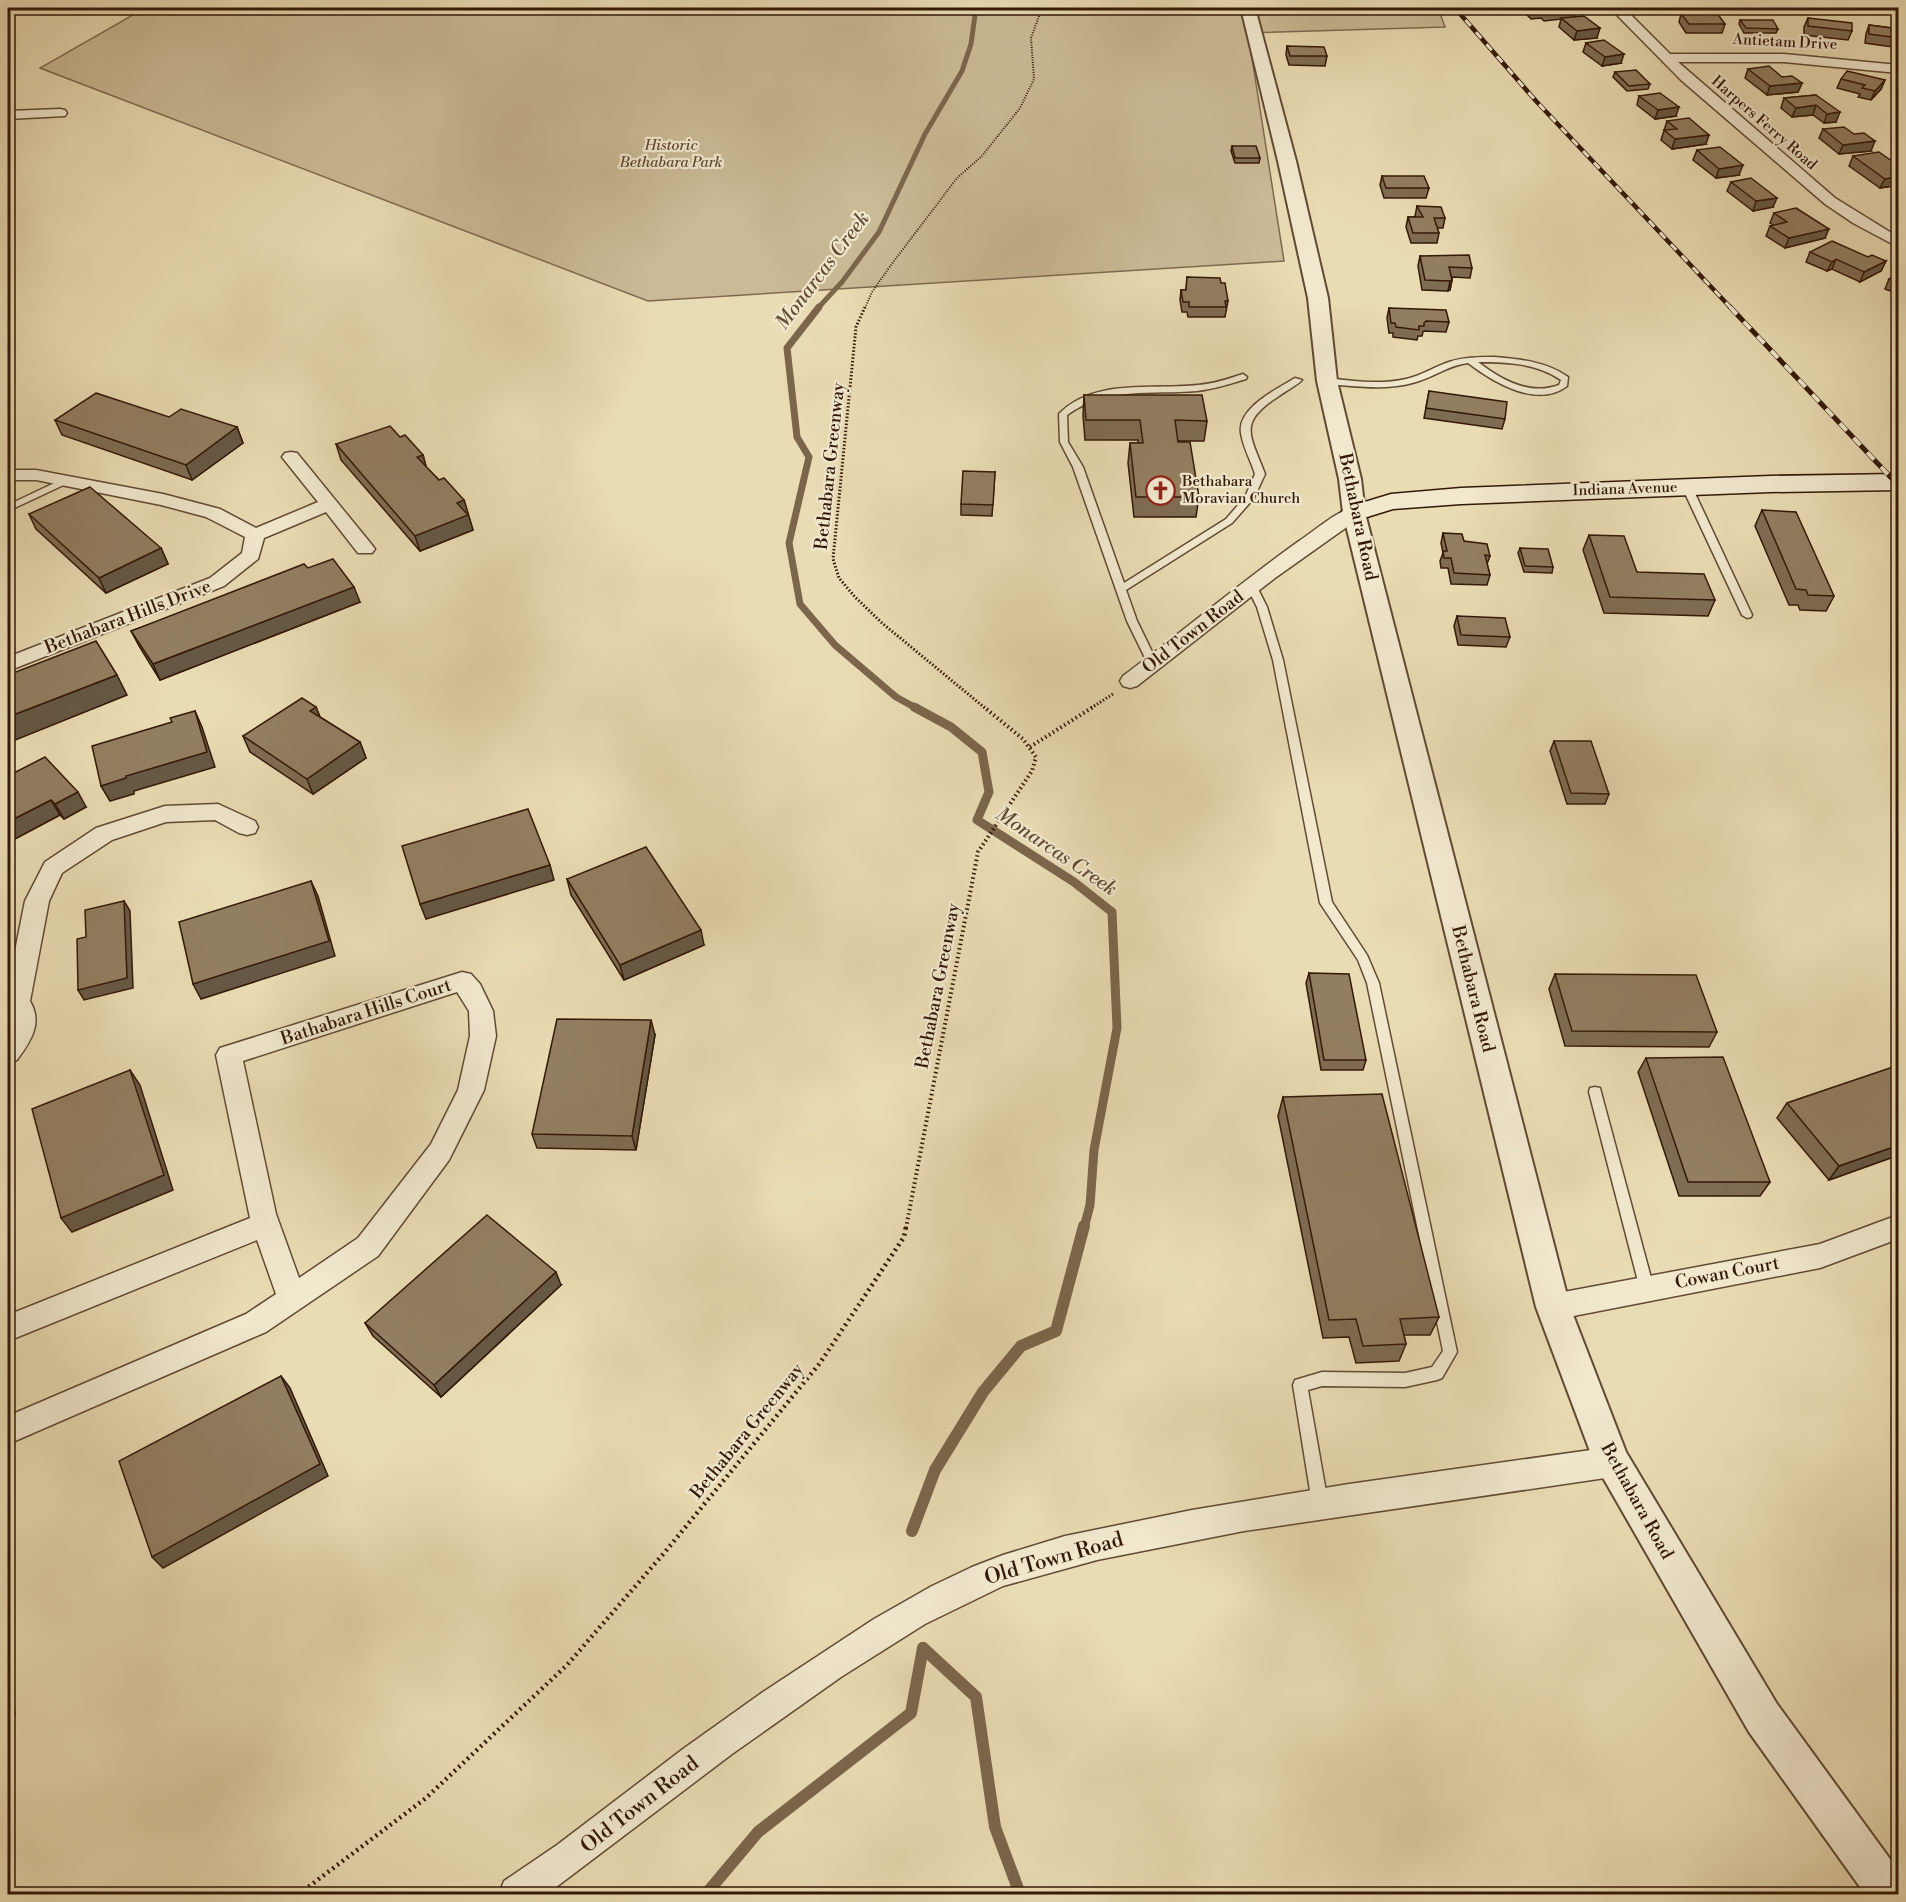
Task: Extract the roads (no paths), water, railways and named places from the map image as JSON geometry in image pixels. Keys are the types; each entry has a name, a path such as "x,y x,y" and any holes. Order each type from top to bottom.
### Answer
{"main road":[{"name":"Indiana Avenue","path":"1354,513 1391,502 1436,497 1687,487 1899,482"}],"street":[{"name":"Bethabara Road","path":"1248,8 1287,161 1318,298 1327,381 1350,479 1354,513 1553,1307 1611,1462 1763,1718 1890,1894"},
{"name":"Harpers Ferry Road","path":"1621,12 1686,77 1830,201 1899,243"},
{"name":"Antietam Drive","path":"1669,58 1803,57 1899,69"},
{"path":"8,115 60,113"},
{"path":"291,457 365,549"},
{"path":"8,476 36,475 67,480 213,513 255,535 329,504"},
{"name":"Old Town Road","path":"1130,681 1251,585 1354,513"},
{"name":"Bethabara Hills Drive","path":"8,664 217,582 251,555 255,535"},
{"path":"8,1053 21,1036 25,1017 13,998 37,900 53,868 104,834 165,813 218,812 247,827"},
{"name":"Bathabara Hills Court","path":"8,1430 256,1323 292,1299 368,1247 440,1152 471,1090 483,1036 481,1011 471,991 462,981 229,1055 266,1224 292,1299"},
{"path":"8,1328 266,1224"},
{"name":"Cowan Court","path":"1553,1307 1820,1256 1899,1227"},
{"name":"Old Town Road","path":"517,1894 568,1861 719,1743 849,1653 945,1596 1011,1568 1095,1543 1249,1514 1611,1462"}],"lane":[{"path":"1327,381 1375,384 1410,381 1455,362 1471,361 1534,364 1549,368 1564,380 1563,386 1556,390 1524,389 1508,385 1489,376 1471,361"},
{"path":"1153,664 1132,621 1078,466 1064,442 1063,414 1075,403 1114,392 1196,388 1243,377"},
{"path":"1121,589 1229,521 1249,498 1260,474 1245,430 1247,418 1260,405 1298,380"},
{"path":"8,508 67,480"},
{"path":"1687,487 1748,615"},
{"path":"1251,585 1262,607 1278,660 1326,903 1363,958 1373,983 1450,1352 1437,1372 1405,1380 1322,1378 1300,1385 1320,1504"},
{"path":"1595,1092 1647,1289"}],"waterway":[{"name":"Monarcas Creek","path":"818,308 842,282 879,232 925,134 962,71 971,44 976,8"},
{"name":"Monarcas Creek","path":"819,307 787,348 797,437 809,457 789,543 800,604 835,645 896,697 916,708"},
{"name":"Monarcas Creek","path":"914,707 951,727 982,752 989,792 977,820 1074,882 1112,912 1117,1028 1094,1150 1090,1205 1084,1228"},
{"name":"Monarcas Creek","path":"912,1531 935,1470 983,1392 1021,1346 1056,1331 1084,1226"},
{"path":"706,1894 758,1832 911,1713 923,1648 976,1697 995,1827 1020,1894"}],"railway":[{"path":"1455,8 1536,101 1731,308"},
{"path":"1730,307 1898,485"}],"place":[{"name":"Bethabara Moravian Church","path":"1161,490"}],"park label":[{"name":"Historic Bethabara Park","path":"671,154"}]}
